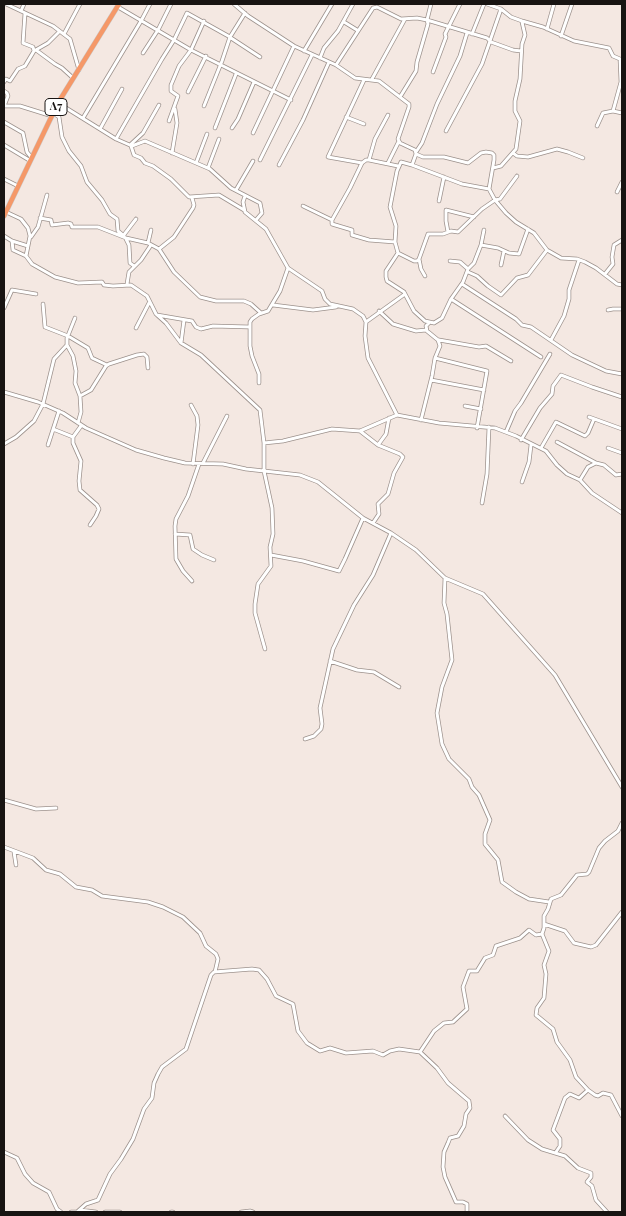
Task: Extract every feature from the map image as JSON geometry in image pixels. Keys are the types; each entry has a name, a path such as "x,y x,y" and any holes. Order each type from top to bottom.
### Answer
{"highway":[{"name":"A7","path":"5,214 58,103 118,5"}],"street":[{"path":"5,4 53,26 72,41 74,56 79,70"},
{"path":"24,4 23,43 33,47 35,51 62,68 73,78"},
{"path":"64,34 80,4"},
{"path":"83,118 142,21 150,4"},
{"path":"143,54 171,4"},
{"path":"236,4 245,13 294,46 336,65 355,78 372,79 382,83 410,106 388,163"},
{"path":"304,51 332,4"},
{"path":"320,58 324,48 344,22 353,4"},
{"path":"400,96 416,71 431,4"},
{"path":"433,72 449,26 460,4"},
{"path":"412,164 437,104 485,4 501,9 511,17 547,29 577,42 609,48 613,56 620,59 621,82 613,111"},
{"path":"547,29 554,4"},
{"path":"562,36 572,4"},
{"path":"118,5 191,50 291,100"},
{"path":"336,65 357,30 373,8 377,7 401,19 417,18 427,20 490,40 513,50 521,51"},
{"path":"446,131 477,75 501,9"},
{"path":"116,139 174,40 188,12 260,57"},
{"path":"204,106 230,38 245,13"},
{"path":"372,79 401,24 406,19"},
{"path":"493,168 501,166 516,148 520,121 515,111 515,101 520,79 521,51 524,35 522,21"},
{"path":"169,122 175,110 178,96 171,91 171,85 179,66 191,50 204,22"},
{"path":"344,22 357,30"},
{"path":"4,82 10,80 18,69 25,66 35,51 60,32"},
{"path":"253,133 294,46"},
{"path":"260,160 312,55"},
{"path":"188,92 206,56"},
{"path":"279,165 304,120 329,62"},
{"path":"215,128 236,74"},
{"path":"362,163 328,156 364,80"},
{"path":"232,128 238,119 254,82"},
{"path":"100,129 122,89"},
{"path":"4,91 8,96 4,106 20,106 59,117 62,136 69,151 81,166 87,182 102,200 110,214 117,219 118,231 129,245 130,263 134,266"},
{"path":"58,103 116,139 131,146 134,154 171,180 185,195 192,198 219,195 244,210 248,216 267,229 288,268 321,290 325,299 337,306 353,309 362,314 366,322 365,336 368,358 397,415"},
{"path":"131,146 143,133 158,105"},
{"path":"172,153 177,123 175,110"},
{"path":"597,126 604,112 622,113"},
{"path":"369,160 376,139 388,115"},
{"path":"346,117 364,124"},
{"path":"4,122 23,133 26,152 30,159"},
{"path":"196,163 207,134"},
{"path":"208,168 219,139"},
{"path":"131,146 145,141 208,168 230,187 261,203 262,213 256,220"},
{"path":"398,141 415,150 416,153 423,157 444,157 468,163 480,153 490,152 494,155 489,189 495,200 510,217 534,233 547,250 564,259 579,260 605,274 617,284 622,285"},
{"path":"4,145 30,159"},
{"path":"513,153 517,156 528,158 557,149 583,158"},
{"path":"332,220 362,163 369,160 398,166"},
{"path":"236,190 253,161"},
{"path":"419,259 414,261 398,253 395,242 396,226 390,206 398,166 401,162 412,164 469,186 489,189"},
{"path":"425,276 419,259 428,234 458,232 482,209 495,200 500,199 516,176"},
{"path":"439,201 444,177"},
{"path":"4,179 18,186"},
{"path":"617,192 622,182"},
{"path":"26,256 33,232 38,227 47,195"},
{"path":"244,210 243,202 245,196"},
{"path":"159,249 178,233 193,208 192,198"},
{"path":"302,206 332,220 332,224 352,230 352,235 369,240 395,242"},
{"path":"448,232 446,210 474,217"},
{"path":"5,214 24,222 30,233 30,240"},
{"path":"40,218 51,220 52,225 68,223 72,227 98,227 150,244 159,249 174,272 200,297 216,301 244,301 251,304 262,314"},
{"path":"124,237 136,219"},
{"path":"481,245 504,250 508,253 520,253 528,229"},
{"path":"127,284 129,272 141,260 150,244 151,230"},
{"path":"379,311 394,324 416,331 442,318 451,299 474,263 484,230"},
{"path":"4,236 12,241 28,246"},
{"path":"605,274 613,264 612,256 615,245 622,240"},
{"path":"12,241 12,250 26,256 32,264 55,277 85,284 102,282 113,286 125,286 127,284"},
{"path":"501,265 504,250"},
{"path":"450,261 460,262 468,271 501,295 517,278 528,275 547,250"},
{"path":"398,253 386,271 387,281 396,285 405,294 414,311 438,340 440,346 435,358 421,420"},
{"path":"551,340 564,316 569,299 569,290 579,260"},
{"path":"260,384 252,356 250,327 252,318 268,311 273,305 280,292 288,268"},
{"path":"127,284 147,296 156,314 181,344 201,355 260,410 264,443 264,471 272,508 273,534 270,547 271,566 258,584 255,604 255,613 265,649"},
{"path":"462,284 516,318 522,325 531,328 572,355 606,371 622,374"},
{"path":"4,308 12,290 36,294"},
{"path":"366,322 405,294"},
{"path":"451,299 542,358"},
{"path":"136,328 149,302"},
{"path":"43,304 45,327 68,336 88,348 92,358 107,365"},
{"path":"273,305 318,310 337,306"},
{"path":"608,310 622,309"},
{"path":"156,314 192,321 196,327 201,329 213,326 250,327"},
{"path":"75,318 67,344 74,358 75,382 80,396 81,412 80,424 73,437 73,446 81,461 78,481 80,490 99,510 90,525"},
{"path":"181,344 184,320"},
{"path":"438,340 479,347 485,346 511,361"},
{"path":"4,444 30,426 37,417 43,404 54,359 67,344"},
{"path":"80,396 91,390 107,365 132,356 145,354 148,357 148,368"},
{"path":"506,432 514,411 524,398 550,354"},
{"path":"435,358 486,371 477,428"},
{"path":"522,440 540,408 552,394 552,387 561,375 622,397"},
{"path":"431,380 484,390"},
{"path":"4,392 59,411 80,424 136,450 193,464 223,464 312,478 363,518 391,533 420,553 445,578 483,594 547,664 576,708 622,787"},
{"path":"191,404 197,416 198,425 193,464"},
{"path":"465,406 481,409"},
{"path":"48,446 59,411"},
{"path":"264,443 283,441 332,429 360,431 397,415 477,428 489,428 506,432 541,448 567,474 580,480 592,493 622,513"},
{"path":"192,581 176,559 176,519 201,464 228,416"},
{"path":"378,445 386,434 389,418"},
{"path":"541,448 556,422 585,436 588,433 592,418 622,429"},
{"path":"482,503 489,428"},
{"path":"53,429 73,437"},
{"path":"360,431 378,445 400,454 403,458 394,473 388,494 378,504 379,514 373,523"},
{"path":"557,442 596,463 604,465 616,475 622,474"},
{"path":"522,482 529,462 530,444"},
{"path":"608,448 622,453"},
{"path":"580,480 588,467 596,463"},
{"path":"271,556 294,559 339,570 346,559 363,518"},
{"path":"305,739 314,736 321,729 320,708 336,642 351,611 373,574 391,533"},
{"path":"175,534 190,535 193,549 214,560"},
{"path":"445,578 444,604 447,614 452,660 442,687 437,713 442,744 449,759 480,795 490,820 485,834 485,844 498,860 502,882 529,898 549,902"},
{"path":"330,661 357,670 374,672 400,687"},
{"path":"4,800 36,809 56,808"},
{"path":"622,823 618,832 605,841 600,848 589,872 577,875 561,895 551,898 549,902 544,916 542,934 549,951 544,965 546,974 544,998 536,1008 536,1015 554,1029 557,1042 570,1060 576,1077 588,1090 598,1096 603,1093 611,1095 622,1116"},
{"path":"4,847 32,858 46,870 60,874 76,888 92,890 102,896 148,902 183,917 200,933 206,946 216,954 218,959 186,1049 162,1067 156,1076 152,1098 144,1108 141,1121 121,1159 110,1174 98,1200 86,1204 80,1211"},
{"path":"14,851 16,865"},
{"path":"544,924 565,931 574,943 591,947 596,945 622,912"},
{"path":"420,1052 434,1031 444,1024 453,1022 467,1009 462,987 469,971 477,971 485,958 493,955 496,946 520,938 529,930 536,935 542,934"},
{"path":"214,972 252,968 259,970 267,979 276,996 293,1004 298,1031 307,1043 320,1051 330,1048 348,1054 374,1051 383,1056 390,1051 399,1049 420,1052 437,1068 448,1083 469,1101 470,1108 466,1114 464,1126 458,1136 450,1138 444,1152 443,1167 444,1177 456,1202 467,1204 467,1212"},
{"path":"556,1152 560,1146 560,1139 553,1130 565,1098 570,1094 580,1098 588,1090"},
{"path":"505,1116 528,1140 542,1149 556,1152 568,1158 578,1168 591,1173 591,1177 587,1182 592,1186 596,1200 607,1212"},
{"path":"4,1152 17,1158 30,1180 49,1192 57,1209 61,1212"},
{"path":"71,1212 96,1212"},
{"path":"105,1212 120,1212"},
{"path":"241,1212 253,1212"}]}
